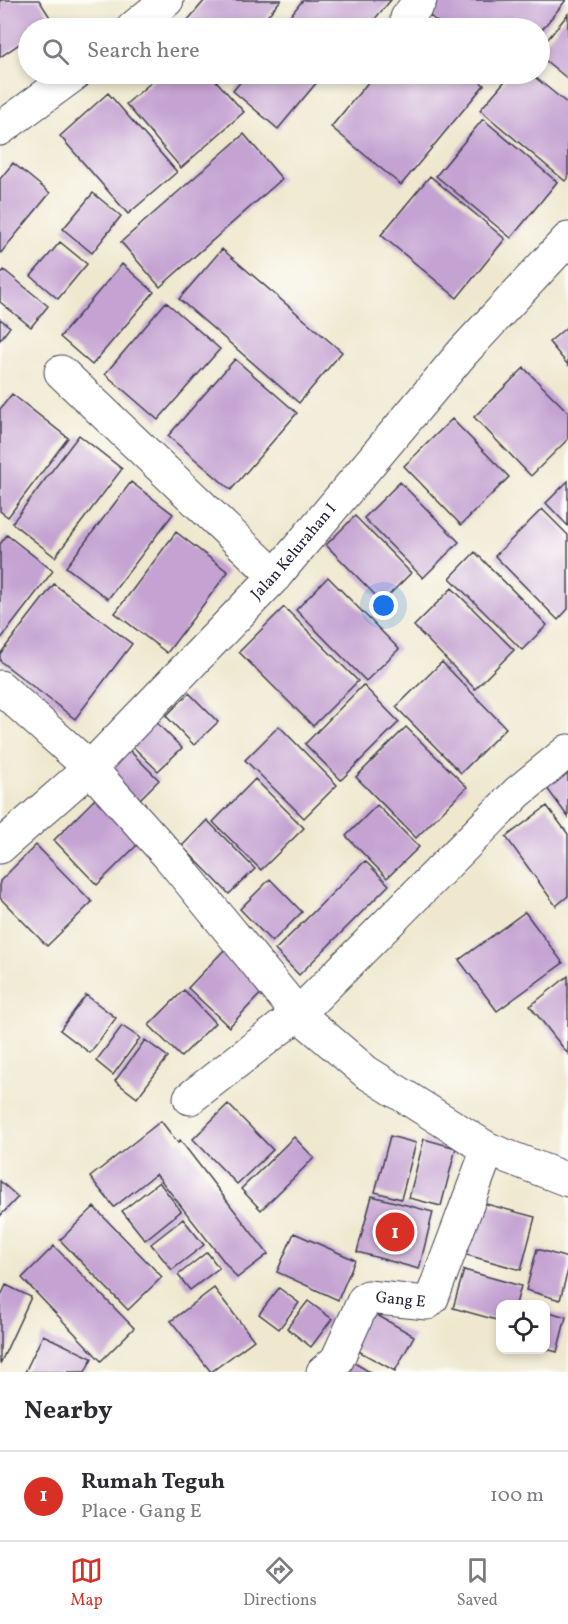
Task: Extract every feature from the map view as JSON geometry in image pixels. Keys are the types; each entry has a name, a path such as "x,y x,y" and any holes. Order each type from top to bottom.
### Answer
{"street":[{"path":"145,18 167,0"},
{"path":"0,129 61,84"},
{"name":"Jalan Kelurahan I","path":"0,847 90,768 275,576 463,352 568,239"},
{"path":"61,372 275,576"},
{"path":"0,687 90,768 169,856 298,1014 366,1072 488,1149 568,1180"},
{"path":"190,1098 298,1014 518,792 568,751"},
{"name":"Gang E","path":"322,1372 337,1360 364,1300 368,1297 427,1303 432,1298 488,1149"}],"building":[{"path":"0,0 39,0 50,18 18,18 18,45 0,57"},
{"path":"205,0 281,0 266,18 190,18"},
{"path":"303,0 391,0 376,18 288,18"},
{"path":"425,0 566,0 550,20 433,18 419,7"},
{"path":"568,14 568,79 550,64 550,36"},
{"path":"149,84 219,84 244,112 181,168 126,104"},
{"path":"239,84 315,84 278,129 233,91"},
{"path":"367,84 484,85 401,185 331,127"},
{"path":"502,84 543,84 568,104 568,178 565,181 480,110"},
{"path":"108,93 177,172 128,214 60,136"},
{"path":"483,119 557,182 511,238 436,176"},
{"path":"244,134 282,179 160,287 121,242"},
{"path":"13,163 50,193 0,254 0,179"},
{"path":"430,176 505,239 457,298 381,235"},
{"path":"93,193 121,216 92,253 63,229"},
{"path":"60,242 87,264 58,299 31,276"},
{"path":"222,249 342,352 299,403 179,299"},
{"path":"122,264 154,292 92,365 60,337"},
{"path":"4,270 48,306 31,327 0,302 0,275"},
{"path":"166,302 220,349 158,420 105,374"},
{"path":"0,319 10,327 0,340"},
{"path":"568,326 568,365 549,342"},
{"path":"235,359 297,413 231,490 168,436"},
{"path":"524,368 568,412 568,439 531,476 474,417"},
{"path":"12,394 68,438 8,517 0,511 0,409"},
{"path":"452,419 509,477 461,525 404,466"},
{"path":"79,435 122,469 55,557 12,523"},
{"path":"568,481 568,526 546,503"},
{"path":"131,482 173,514 108,599 66,567"},
{"path":"400,482 459,542 423,578 364,518"},
{"path":"542,509 568,535 568,609 558,620 495,556"},
{"path":"355,516 411,573 382,602 326,545"},
{"path":"176,532 228,572 167,653 115,613"},
{"path":"7,535 53,571 0,640 0,544"},
{"path":"475,552 547,625 522,650 450,578"},
{"path":"328,577 399,649 366,681 296,610"},
{"path":"54,584 132,644 75,719 0,661 0,654"},
{"path":"452,588 514,650 475,689 414,626"},
{"path":"284,607 358,681 313,726 239,652"},
{"path":"442,662 506,728 461,773 396,707"},
{"path":"363,685 399,722 341,780 305,744"},
{"path":"189,693 218,722 194,745 166,716"},
{"path":"151,717 182,748 158,771 127,741"},
{"path":"279,726 337,785 304,818 245,760"},
{"path":"406,727 467,787 416,838 356,777"},
{"path":"124,745 159,780 134,805 99,769"},
{"path":"568,759 568,817 541,780"},
{"path":"255,779 304,828 261,870 213,822"},
{"path":"96,798 140,842 97,885 54,840"},
{"path":"377,805 419,847 387,878 346,836"},
{"path":"547,806 568,834 568,896 556,906 506,837"},
{"path":"207,820 255,869 229,894 182,846"},
{"path":"36,845 92,902 47,946 0,898 0,881"},
{"path":"365,861 389,885 299,975 275,950"},
{"path":"270,879 302,912 272,942 240,909"},
{"path":"525,912 563,963 497,1011 459,960"},
{"path":"226,948 267,987 229,1027 188,988"},
{"path":"568,976 568,1054 530,1006"},
{"path":"184,990 215,1023 181,1057 149,1025"},
{"path":"86,995 116,1018 90,1053 60,1030"},
{"path":"122,1026 140,1038 113,1075 96,1061"},
{"path":"145,1040 168,1057 137,1098 115,1081"},
{"path":"228,1104 273,1150 237,1184 193,1139"},
{"path":"161,1121 178,1143 180,1140 268,1254 237,1278 156,1174 114,1207 90,1177"},
{"path":"390,1136 416,1143 401,1199 375,1192"},
{"path":"294,1137 314,1158 261,1210 241,1189"},
{"path":"424,1139 456,1148 441,1206 409,1198"},
{"path":"0,1181 18,1197 0,1216"},
{"path":"159,1182 181,1211 145,1240 122,1211"},
{"path":"372,1196 433,1212 419,1269 357,1252"},
{"path":"471,1200 535,1217 521,1270 456,1252"},
{"path":"94,1207 162,1277 128,1310 60,1240"},
{"path":"183,1219 204,1245 172,1270 151,1244"},
{"path":"294,1233 355,1260 338,1300 277,1272"},
{"path":"54,1246 134,1328 101,1361 22,1278"},
{"path":"537,1249 568,1258 568,1270 560,1300 526,1290"},
{"path":"207,1252 219,1268 190,1290 178,1275"},
{"path":"464,1270 521,1286 517,1300 496,1300 496,1320 453,1308"},
{"path":"6,1285 31,1297 0,1364 0,1298"},
{"path":"214,1288 254,1340 211,1372 171,1321"},
{"path":"279,1288 299,1303 279,1329 259,1314"},
{"path":"308,1301 332,1319 311,1347 287,1328"},
{"path":"370,1311 414,1336 395,1371 351,1347"},
{"path":"550,1312 566,1317 557,1352 550,1350"},
{"path":"43,1335 92,1358 85,1372 25,1372"},
{"path":"344,1357 370,1372 335,1372"}],"place":[{"name":"Rumah Teguh","path":"395,1232"}]}
